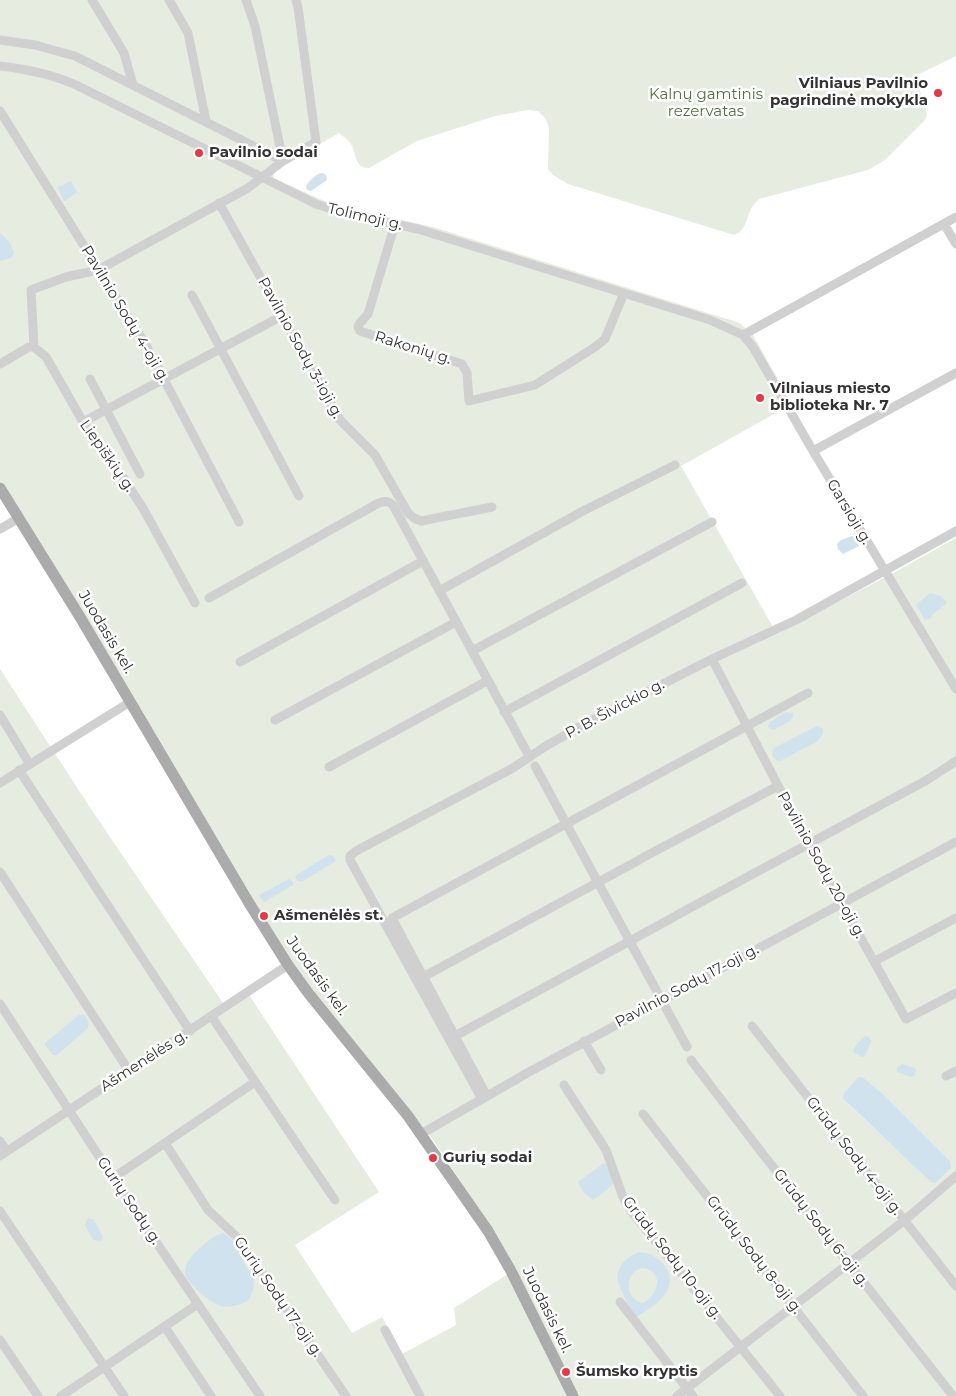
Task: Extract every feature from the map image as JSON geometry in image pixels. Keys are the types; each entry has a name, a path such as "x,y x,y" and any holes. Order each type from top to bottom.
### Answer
{"main road":[{"name":"Juodasis kel.","path":"0,488 288,965 308,994 404,1111 499,1248 573,1396"}],"street":[{"path":"92,0 124,53 133,85"},
{"path":"169,0 188,33 206,121"},
{"path":"246,0 256,26 283,161"},
{"path":"0,364 22,350 34,347 31,290 66,277 98,270 248,188 283,161 316,142 302,30 296,0"},
{"path":"0,40 56,50 75,56 283,161"},
{"name":"Tolimoji g.","path":"0,66 34,70 58,77 261,178 330,210 418,229 519,259 710,320 743,335"},
{"name":"Pavilnio Sodų 4-oji g.","path":"0,111 147,347 239,522"},
{"name":"Pavilnio Sodų 3-ioji g.","path":"219,203 340,420 346,429 375,455 402,504 414,518 421,520 492,507"},
{"path":"743,335 956,217"},
{"name":"Rakonių g.","path":"395,224 368,314 358,327 360,331 462,364 466,373 469,401 535,385 595,347 605,339 624,293"},
{"path":"944,224 956,244"},
{"path":"192,294 299,496"},
{"path":"83,422 282,316"},
{"name":"Garsioji g.","path":"743,335 753,347 956,689"},
{"name":"Liepiškių g.","path":"34,347 46,357 95,443 119,471 144,510 195,603"},
{"path":"813,451 956,373"},
{"path":"90,379 140,474"},
{"path":"439,591 583,511 675,465"},
{"path":"209,598 375,505 383,501 389,502 394,507 529,756"},
{"path":"0,529 19,518"},
{"path":"472,652 712,522"},
{"name":"P. B. Šivickio g.","path":"484,1097 350,860 350,856 356,851 513,768 529,756 588,722 712,659 796,620 956,532"},
{"path":"240,662 423,561"},
{"path":"504,712 742,583"},
{"path":"275,720 456,622"},
{"name":"Pavilnio Sodų 20-oji g.","path":"712,659 809,845 906,1019 956,992"},
{"path":"329,768 488,681"},
{"path":"484,1097 455,1036 392,918 808,693"},
{"path":"0,783 130,702"},
{"path":"0,715 29,764"},
{"path":"455,1036 809,845 927,780 956,761"},
{"path":"535,766 687,1047"},
{"path":"19,770 190,1031"},
{"path":"423,976 778,786"},
{"name":"Pavilnio Sodų 17-oji g.","path":"421,1134 660,1000 956,842"},
{"path":"0,872 129,1071"},
{"path":"875,961 956,918"},
{"name":"Ašmenėlės g.","path":"4,1154 288,965"},
{"name":"Gurių Sodų g.","path":"0,1004 113,1178 260,1396"},
{"path":"212,1016 335,1200"},
{"name":"Grūdų Sodų 4-oji g.","path":"752,1026 956,1286"},
{"path":"584,1042 601,1070"},
{"name":"Grūdų Sodų 6-oji g.","path":"691,1060 953,1396"},
{"path":"946,1076 956,1071"},
{"path":"113,1178 255,1082"},
{"name":"Grūdų Sodų 10-oji g.","path":"564,1085 606,1150 626,1203 780,1396"},
{"name":"Grūdų Sodų 8-oji g.","path":"643,1114 863,1396"},
{"path":"0,1141 4,1154"},
{"name":"Gurių Sodų 17-oji g.","path":"165,1142 208,1210 240,1239 346,1396"},
{"path":"677,1396 690,1392 742,1347 905,1220 956,1177"},
{"path":"0,1211 124,1396"},
{"path":"620,1302 690,1392"},
{"path":"62,1396 198,1304"},
{"path":"165,1327 211,1396"},
{"path":"385,1330 420,1396"},
{"path":"0,1340 38,1396"}],"green space":[{"name":"Kalnų gamtinis rezervatas","path":"0,0 956,0 956,56 917,75 916,78 927,114 925,120 885,160 868,170 759,199 752,208 741,231 734,235 568,184 553,175 548,169 549,127 545,118 538,111 528,110 495,116 417,141 369,168 358,163 351,144 339,133 275,170 273,178 331,204 433,227 740,323 753,335 792,404 681,466 777,634 956,538 956,1396 579,1396 501,1242 431,1137 338,1025 286,955 0,482","holes":["864,1078 884,1095 950,1161 931,1182 843,1099"]},
{"path":"0,669 91,809 227,1009 249,995 379,1192 295,1245 352,1333 382,1317 402,1354 456,1325 454,1308 508,1274 568,1396 0,1396"}],"water":[{"path":"322,173 326,175 327,180 311,191 307,190 306,186 309,182 315,176"},
{"path":"71,181 77,192 65,201 58,187"},
{"path":"0,233 9,241 14,253 11,258 0,261"},
{"path":"852,536 855,537 859,546 843,554 838,549 837,544 841,540"},
{"path":"930,593 941,596 947,603 933,614 931,618 926,620 916,605"},
{"path":"786,712 793,713 790,721 773,730 768,727 770,722"},
{"path":"817,726 823,729 823,733 818,741 780,761 776,760 772,755 774,748"},
{"path":"329,855 334,857 336,861 301,882 297,880 295,877 298,874"},
{"path":"289,879 293,882 293,885 264,902 259,896 261,894"},
{"path":"79,1015 86,1017 88,1028 57,1055 53,1055 45,1043"},
{"path":"865,1036 869,1037 871,1041 865,1056 862,1057 853,1052 856,1045"},
{"path":"902,1064 915,1068 914,1076 911,1077 897,1072 897,1068"},
{"path":"859,1077 864,1078 884,1095 950,1161 951,1168 935,1183 931,1182 843,1099 844,1093"},
{"path":"604,1163 608,1165 614,1182 607,1190 593,1200 583,1192 578,1182"},
{"path":"88,1218 94,1220 103,1237 101,1241 93,1240 85,1225"},
{"path":"223,1233 235,1243 254,1279 253,1290 247,1301 224,1307 205,1297 194,1287 185,1273 186,1265 192,1255 211,1238"},
{"path":"640,1252 653,1256 664,1265 670,1277 670,1284 661,1299 636,1317 618,1283 620,1267","holes":["642,1268 654,1273 657,1283 653,1294 643,1303 633,1297 630,1292 629,1280 636,1271"]}],"place":[{"name":"Vilniaus Pavilnio pagrindinė mokykla","path":"938,93"},
{"name":"Pavilnio sodai","path":"199,153"},
{"name":"Vilniaus miesto biblioteka Nr. 7","path":"760,398"},
{"name":"Ašmenėlės st.","path":"264,916"},
{"name":"Gurių sodai","path":"433,1158"},
{"name":"Šumsko kryptis","path":"566,1372"}]}
